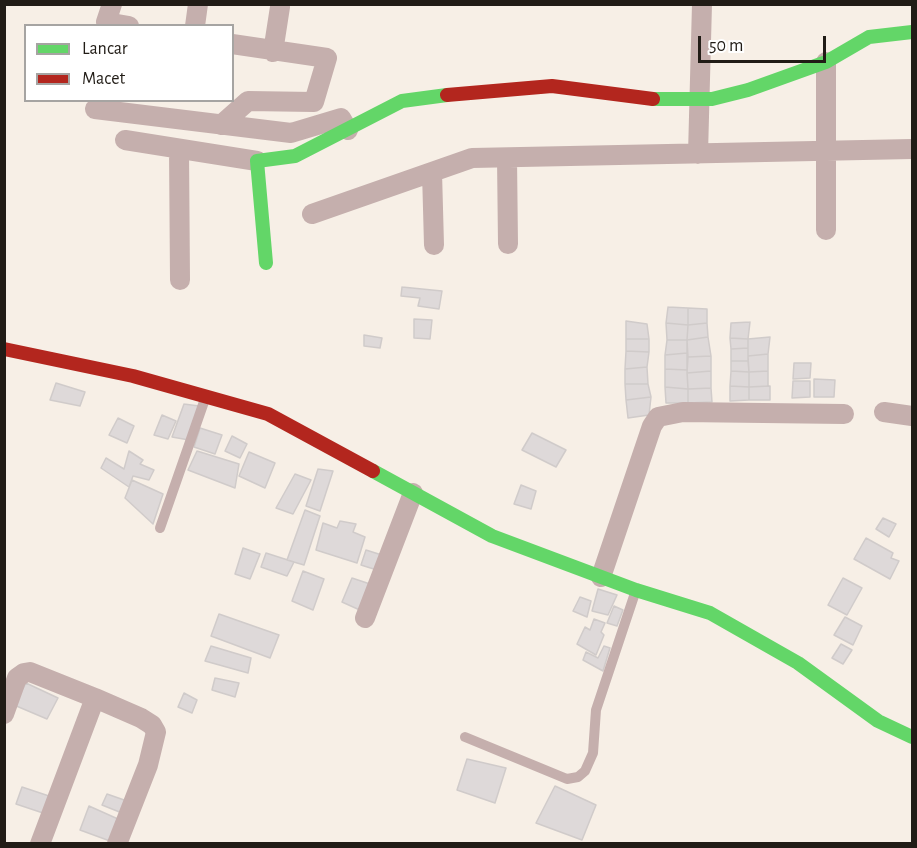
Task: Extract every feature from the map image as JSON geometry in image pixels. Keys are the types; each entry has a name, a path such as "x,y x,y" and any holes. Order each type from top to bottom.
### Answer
{"street":[{"path":"112,4 106,22 118,24"},
{"path":"195,24 198,4"},
{"path":"698,154 702,4"},
{"path":"273,52 280,7"},
{"path":"125,140 257,161 295,156 402,101 466,92 552,86 657,100 712,99 748,90 826,62 869,37 912,32"},
{"path":"221,125 248,101 314,102 327,58 273,52 234,44"},
{"path":"826,62 824,151 826,230"},
{"path":"95,109 291,133 341,118 348,130"},
{"path":"179,148 180,280"},
{"path":"312,214 472,158 912,149"},
{"path":"507,158 508,244"},
{"path":"257,161 266,263"},
{"path":"432,172 434,245"},
{"path":"4,349 133,376 268,414 492,536 636,590 710,613 798,663 878,721 912,737"},
{"path":"601,577 652,426 658,417 682,412 844,414"},
{"path":"884,412 912,416"},
{"path":"364,618 413,492"},
{"path":"4,714 17,678 30,672 141,717 152,725 156,732 148,765 117,843"},
{"path":"40,843 95,698"}],"lane":[{"path":"160,528 206,396"},
{"path":"465,737 567,778 578,777 585,771 593,753 596,710 636,590"}],"building":[{"path":"402,287 442,291 439,309 418,306 420,298 401,296"},
{"path":"668,307 688,308 688,325 666,323"},
{"path":"688,308 707,309 707,323 688,325"},
{"path":"414,319 432,320 430,339 414,338"},
{"path":"626,321 647,324 649,339 626,339"},
{"path":"750,322 748,339 730,338 731,323"},
{"path":"666,323 688,325 687,340 667,340"},
{"path":"707,323 708,337 687,340 688,325"},
{"path":"364,335 382,338 380,348 364,346"},
{"path":"708,337 711,356 688,357 687,340"},
{"path":"770,337 768,354 748,356 748,339"},
{"path":"730,338 748,339 748,348 731,349"},
{"path":"626,339 649,339 649,352 626,351"},
{"path":"667,340 687,340 687,353 665,355"},
{"path":"748,348 748,361 731,361 731,349"},
{"path":"626,351 649,352 647,367 625,369"},
{"path":"687,353 687,370 665,369 665,355"},
{"path":"768,354 768,371 749,372 748,356"},
{"path":"711,356 711,371 687,373 688,357"},
{"path":"731,361 748,361 749,372 731,371"},
{"path":"794,363 811,363 810,378 793,379"},
{"path":"647,367 648,384 625,384 625,369"},
{"path":"665,369 687,370 688,389 665,387"},
{"path":"711,371 711,388 688,389 687,373"},
{"path":"731,371 749,372 749,387 730,386"},
{"path":"768,371 768,386 749,387 749,372"},
{"path":"814,379 835,380 834,397 814,397"},
{"path":"793,381 810,381 810,397 792,398"},
{"path":"56,383 85,392 80,406 50,400"},
{"path":"625,384 648,384 651,397 626,400"},
{"path":"730,386 749,387 749,400 730,401"},
{"path":"770,386 770,400 749,400 749,387"},
{"path":"665,387 688,389 688,403 666,403"},
{"path":"711,388 712,402 688,403 688,389"},
{"path":"651,397 649,415 628,418 626,400"},
{"path":"184,404 199,406 189,440 172,437"},
{"path":"162,415 176,421 168,439 154,435"},
{"path":"118,418 134,426 127,443 109,435"},
{"path":"200,428 222,435 215,454 194,447"},
{"path":"532,433 566,450 556,467 522,450"},
{"path":"232,436 247,444 240,458 225,451"},
{"path":"129,451 143,460 140,464 154,470 149,480 133,476 129,487 101,468 106,458 124,469"},
{"path":"197,451 239,464 235,488 188,470"},
{"path":"249,452 275,463 265,488 239,476"},
{"path":"318,469 333,471 320,511 306,506"},
{"path":"295,474 311,480 293,514 276,508"},
{"path":"132,480 163,494 153,524 125,498"},
{"path":"521,485 536,491 531,509 514,504"},
{"path":"305,510 320,516 304,565 287,560"},
{"path":"883,518 896,524 889,537 876,529"},
{"path":"340,521 356,524 353,532 365,537 357,563 316,550 323,523 337,528"},
{"path":"866,538 893,553 891,558 899,561 890,579 854,559"},
{"path":"243,548 260,554 250,579 235,574"},
{"path":"366,550 385,556 380,571 361,565"},
{"path":"266,553 294,562 287,576 261,567"},
{"path":"303,571 324,579 313,610 292,601"},
{"path":"352,578 370,584 362,611 342,602"},
{"path":"843,578 862,588 847,615 828,605"},
{"path":"598,589 617,595 608,615 592,611"},
{"path":"580,597 591,601 587,617 573,611"},
{"path":"614,606 623,610 617,626 607,623"},
{"path":"219,614 279,635 270,658 211,636"},
{"path":"845,617 862,626 853,645 834,635"},
{"path":"594,619 605,623 601,632 604,635 596,655 577,644 585,627 590,630"},
{"path":"841,644 852,650 843,664 832,658"},
{"path":"211,646 251,658 248,673 205,661"},
{"path":"604,646 610,648 603,671 583,660 586,652 598,658"},
{"path":"215,678 239,683 235,697 212,690"},
{"path":"26,683 58,698 47,719 14,705"},
{"path":"184,693 197,700 192,713 178,707"},
{"path":"467,759 506,768 495,803 457,790"},
{"path":"555,786 596,805 582,840 536,823"},
{"path":"22,787 49,796 43,813 16,804"},
{"path":"107,794 127,801 122,813 102,805"},
{"path":"89,806 118,819 110,841 80,830"}],"traffic: fast":[{"path":"653,99 712,99 748,90 826,62 869,37 912,32"},
{"path":"266,263 257,161 295,156 402,101 447,95"},
{"path":"373,471 492,536 636,590 710,613 798,663 878,721 912,737"}],"traffic: jam":[{"path":"447,95 552,86 653,99"},
{"path":"4,349 133,376 268,414 373,471"}]}
